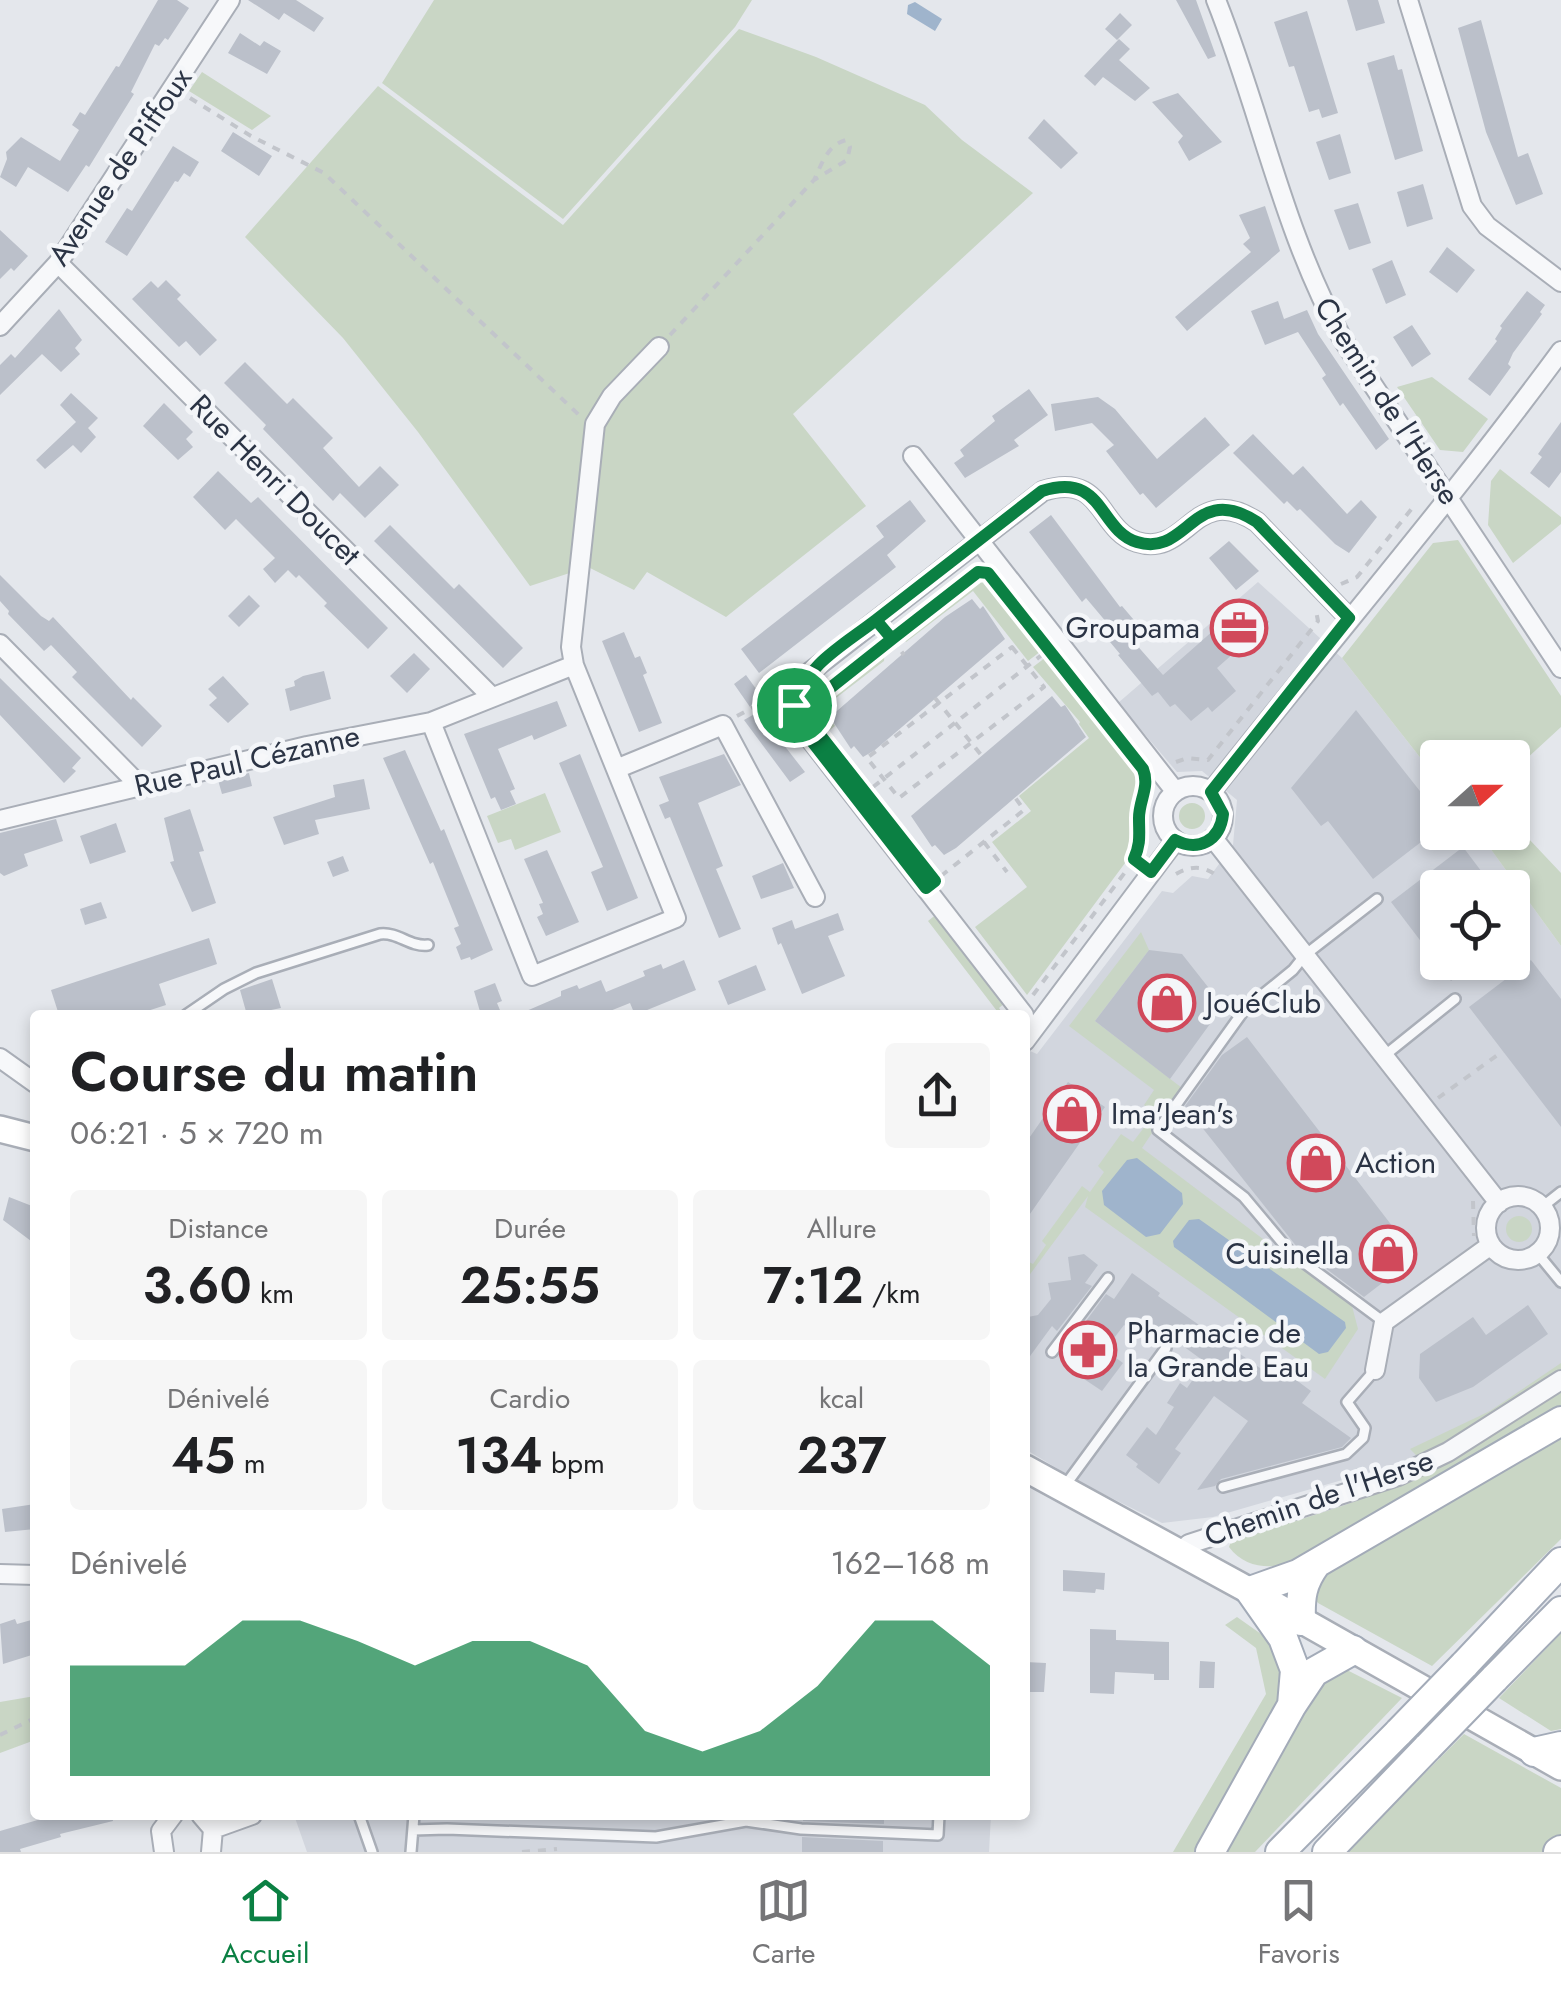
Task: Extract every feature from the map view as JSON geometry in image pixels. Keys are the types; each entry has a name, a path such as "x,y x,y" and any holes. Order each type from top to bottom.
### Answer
{"main road":[{"path":"1292,1705 1294,1670 1282,1638 1250,1591 1316,1564 1561,1421"},
{"path":"1280,1852 1561,1562"},
{"path":"1300,1621 1304,1580 1316,1564"},
{"path":"1327,1852 1561,1610"},
{"path":"1210,1852 1314,1672 1352,1650"}],"street":[{"name":"Avenue de Piffoux","path":"0,326 58,263 230,0"},
{"name":"Chemin de l'Herse","path":"1216,0 1294,239 1315,290 1343,340 1561,668"},
{"path":"1408,0 1472,206 1486,226 1561,282"},
{"name":"Rue Henri Doucet","path":"58,263 492,697"},
{"path":"432,722 532,976 676,918 574,665 571,646 594,424 612,396 658,347"},
{"path":"1211,792 1470,473 1561,351"},
{"path":"913,456 1176,791"},
{"path":"1016,1010 800,726 800,685 810,672 1042,491 1059,486 1077,488 1096,500 1124,535 1138,543 1159,544 1202,515 1220,508 1238,510 1257,522 1349,618"},
{"path":"0,644 139,785"},
{"name":"Rue Paul Cézanne","path":"0,820 307,746 432,722 574,665"},
{"path":"616,769 723,725 815,898"},
{"path":"1194,786 1211,792 1223,814 1213,838 1194,846 1175,840 1164,825 1164,806 1176,791 1194,786"},
{"path":"1213,838 1499,1202"},
{"path":"1030,1016 1175,840"},
{"path":"0,1058 30,1079"},
{"path":"0,1129 30,1137"},
{"path":"1517,1196 1542,1207 1549,1236 1538,1254 1518,1260 1507,1258 1491,1245 1488,1218 1499,1202 1517,1196"},
{"path":"1375,1370 1384,1322 1491,1245"},
{"name":"Chemin de l'Herse","path":"1179,1553 1189,1544 1398,1476 1448,1452 1561,1380"},
{"path":"1030,1471 1352,1650 1547,1749 1561,1768"},
{"path":"0,1574 30,1576"},
{"path":"159,1851 161,1832 170,1820"},
{"path":"207,1822 211,1852"}],"lane":[{"path":"1377,899 1305,955 1293,970 1245,1009 1158,1130 1244,1197 1291,1253 1384,1322"},
{"path":"194,1010 256,974 380,934 392,933 412,945 428,945"},
{"path":"1384,1056 1456,1000"},
{"path":"1542,1207 1561,1192"},
{"path":"1538,1254 1561,1282"},
{"path":"1052,1352 1108,1278"},
{"path":"1062,1490 1166,1348"},
{"path":"1223,1488 1346,1454 1356,1447 1365,1428 1347,1402 1375,1370"},
{"path":"361,1820 372,1852"},
{"path":"412,1852 414,1820"},
{"path":"413,1830 656,1837 746,1821 938,1835 939,1820"}],"path":[{"path":"174,87 251,136 324,173 571,410 594,424"},
{"path":"658,347 814,180 846,160 850,147 846,140 829,150 814,180"},
{"path":"1310,576 1318,568 1334,582 1350,582 1413,507 1429,520"},
{"path":"723,725 754,707 802,704 978,572 988,573"},
{"path":"1027,1010 1028,1001 1134,859 1142,840 1139,819 1147,779 1143,769 1160,756 1170,764 1187,758 1208,760 1318,622 1316,609"},
{"path":"876,620 904,656"},
{"path":"1012,646 1044,686 899,798 867,758 937,700 1012,646"},
{"path":"878,783 1047,651"},
{"path":"937,700 982,756"},
{"path":"926,888 1024,810 1014,796"},
{"path":"984,842 1007,872"},
{"path":"1134,859 1167,884 1176,873 1189,867 1200,867 1223,881"},
{"path":"1424,1106 1503,1051"},
{"path":"1471,1246 1475,1210 1472,1195"},
{"path":"0,1735 30,1720"}],"shaded area":[{"path":"1258,582 1342,658 1420,757 1420,850 1491,850 1506,870 1420,870 1420,980 1530,980 1530,903 1561,946 1561,1369 1419,1458 1213,1517 1162,1523 1083,1484 1030,1452 1030,1051 1037,1054 1162,891 1173,893 1192,876 1208,879 1233,845 1237,800 1202,771 1177,772 1118,703"},
{"path":"296,1820 991,1820 989,1852 307,1852"}],"green space":[{"path":"434,0 752,0 735,27 563,219 382,83"},
{"path":"739,29 816,57 925,105 962,140 1033,193 793,414 866,506 726,617 647,572 634,590 588,567 530,586 418,432 343,338 245,237 378,86 563,225"},
{"path":"202,72 271,116 252,130 189,91"},
{"path":"1432,377 1488,419 1463,452 1440,450 1397,387"},
{"path":"1500,469 1561,517 1561,524 1513,563 1488,525 1491,481"},
{"path":"1458,540 1561,696 1561,727 1530,755 1530,740 1420,740 1420,757 1342,658 1433,543"},
{"path":"984,574 992,578 1045,648 1028,661 973,591 906,642 901,635"},
{"path":"885,648 884,661 823,708 835,726 823,735 810,717 810,708"},
{"path":"1050,654 1137,766 1144,784 1137,805 1137,843 1027,995 975,927 1027,887 992,842 1031,811 1019,796 1089,738 1033,667"},
{"path":"545,793 561,832 515,850 511,839 498,843 487,816"},
{"path":"1192,803 1201,807 1205,816 1201,825 1192,829 1183,825 1179,816 1183,807"},
{"path":"1530,840 1561,873 1561,946 1530,903 1530,870 1506,870 1491,850 1530,850"},
{"path":"938,913 1006,1002 1000,1010 996,1010 928,921"},
{"path":"1141,932 1149,950 1095,1021 1182,1088 1142,1148 1352,1306 1358,1329 1325,1379 1085,1207 1088,1196 1030,1274 1030,1262 1033,1264 1046,1245 1042,1241 1082,1186 1090,1192 1104,1172 1098,1166 1121,1134 1133,1142 1155,1113 1144,1105 1154,1090 1069,1026"},
{"path":"1519,1216 1528,1220 1532,1229 1528,1238 1519,1242 1510,1238 1506,1229 1510,1220"},
{"path":"1561,1363 1561,1369 1419,1458 1410,1449 1490,1411"},
{"path":"1561,1390 1561,1408 1289,1564 1256,1565 1241,1559 1229,1547 1232,1539 1340,1507 1418,1476 1473,1447"},
{"path":"1561,1429 1561,1539 1432,1666 1318,1603 1311,1593 1315,1580"},
{"path":"1237,1617 1271,1641 1283,1659 1283,1700 1199,1852 1173,1852 1266,1694 1256,1648 1225,1625"},
{"path":"1561,1633 1561,1729 1551,1731 1499,1698"},
{"path":"1343,1668 1402,1698 1255,1852 1218,1852 1312,1686"},
{"path":"30,1697 30,1742 0,1753 0,1702"},
{"path":"1464,1734 1561,1788 1561,1842 1545,1852 1346,1852"}],"water":[{"path":"915,2 942,19 935,31 907,14 908,5"},
{"path":"1137,1158 1182,1193 1183,1204 1160,1234 1146,1237 1104,1205 1102,1191 1127,1160"},
{"path":"1199,1219 1345,1322 1346,1328 1328,1352 1319,1354 1174,1247 1173,1241 1189,1220"}],"building":[{"path":"158,0 177,0 189,8 168,40 165,38 159,46 155,44 131,92 134,94 89,167 86,165 68,192 28,167 16,187 0,177 6,152 21,137 60,161 79,130 72,125 80,112 85,115 116,66 119,67"},
{"path":"248,0 296,0 324,18 314,32 284,13 279,20"},
{"path":"1176,0 1196,0 1216,56 1208,59"},
{"path":"1347,0 1378,0 1385,23 1356,31"},
{"path":"1307,11 1338,113 1322,118 1319,109 1309,112 1274,22"},
{"path":"1120,13 1132,25 1117,40 1105,29"},
{"path":"1481,20 1518,157 1528,153 1543,194 1516,205 1486,132 1458,28"},
{"path":"240,33 260,46 264,41 281,51 267,74 228,53"},
{"path":"1119,39 1130,49 1119,60 1150,88 1135,101 1103,77 1095,86 1084,76"},
{"path":"1394,55 1398,70 1402,69 1423,151 1395,160 1367,63"},
{"path":"1178,93 1222,142 1189,161 1178,142 1183,136 1152,102"},
{"path":"1044,119 1078,153 1061,169 1028,138"},
{"path":"233,132 272,156 259,176 221,151"},
{"path":"1340,134 1351,173 1329,180 1316,142"},
{"path":"173,146 199,162 190,177 184,173 175,181 127,256 105,242 127,208 132,211"},
{"path":"1423,184 1433,219 1407,227 1397,192"},
{"path":"1358,203 1371,243 1349,250 1334,210"},
{"path":"1265,206 1280,251 1187,331 1175,317 1251,252 1243,244 1250,238 1239,215"},
{"path":"0,230 28,256 0,279"},
{"path":"1447,247 1475,270 1457,293 1429,272"},
{"path":"1392,260 1406,295 1386,304 1372,269"},
{"path":"166,280 181,295 177,299 217,340 200,356 186,341 179,347 132,299 151,281 158,288"},
{"path":"1527,291 1545,305 1542,314 1513,353 1508,364 1511,367 1490,396 1468,379"},
{"path":"1278,301 1284,319 1307,310 1318,334 1389,439 1376,450 1343,403 1340,406 1322,378 1326,375 1298,332 1265,345 1251,311"},
{"path":"59,309 82,340 75,348 80,354 61,372 42,354 0,395 0,365 11,354 15,358"},
{"path":"1412,325 1431,354 1412,367 1393,337"},
{"path":"245,362 287,404 293,398 333,438 323,448 359,487 380,466 399,485 365,518 340,493 333,501 224,383"},
{"path":"1029,389 1048,415 1014,440 1019,446 965,478 954,463 964,456 960,450 995,421 992,416"},
{"path":"71,393 98,418 88,428 96,437 81,453 73,445 45,469 36,460 76,422 60,405"},
{"path":"1098,397 1115,409 1157,459 1205,417 1230,445 1156,508 1143,493 1140,495 1106,451 1114,445 1092,423 1055,431 1051,404"},
{"path":"164,403 193,432 186,439 193,447 178,460 143,426"},
{"path":"1561,422 1561,472 1549,488 1530,473 1542,457 1538,454"},
{"path":"1253,434 1293,475 1303,466 1347,514 1361,500 1377,517 1349,553 1300,509 1297,511 1287,501 1284,504 1233,453"},
{"path":"218,471 251,503 258,497 388,628 368,649 299,575 296,578 288,570 275,583 263,569 275,558 236,519 225,530 193,497"},
{"path":"910,500 926,521 887,555 896,567 759,673 741,649 884,537 876,526"},
{"path":"1051,515 1120,607 1145,633 1134,642 1163,675 1249,599 1269,622 1217,668 1236,691 1212,712 1208,707 1191,721 1175,704 1170,707 1158,692 1152,696 1110,642 1118,636 1086,598 1082,602 1029,532"},
{"path":"390,525 454,589 459,584 523,648 503,668 374,541"},
{"path":"1229,541 1259,571 1236,590 1209,558"},
{"path":"0,575 41,616 49,621 53,617 131,700 133,697 162,726 142,747 72,677 77,672 51,645 44,651 8,614 0,601"},
{"path":"249,595 260,606 239,627 228,616"},
{"path":"972,599 980,609 983,606 1005,639 875,750 863,757 854,746 851,749 830,717 945,617"},
{"path":"624,632 635,658 640,656 647,673 643,675 662,723 639,732 602,641"},
{"path":"414,653 430,669 407,693 390,676"},
{"path":"324,671 331,699 290,711 285,689 295,686 294,681 303,676"},
{"path":"746,675 759,693 750,707 734,684"},
{"path":"223,676 249,704 228,723 209,705 217,698 208,689"},
{"path":"0,678 81,758 72,768 76,771 64,783 0,715"},
{"path":"1052,696 1061,707 1065,705 1086,737 956,848 944,855 935,845 932,847 911,816"},
{"path":"557,701 567,726 498,749 515,789 510,791 516,804 501,810 495,797 491,799 464,734"},
{"path":"1356,710 1420,791 1420,843 1373,879 1328,821 1321,826 1291,788"},
{"path":"758,712 805,772 790,782 744,720"},
{"path":"405,750 441,831 444,829 493,950 471,960 461,960 456,947 461,944 454,928 459,926 383,758"},
{"path":"580,754 638,898 607,911 591,872 603,867 559,763"},
{"path":"724,754 741,785 698,803 723,866 716,869 741,929 719,938 670,817 665,819 659,805 669,801 659,777"},
{"path":"249,773 252,786 222,794 218,780"},
{"path":"364,779 370,809 315,820 319,834 284,845 273,817 335,797 333,785"},
{"path":"190,809 216,903 192,912 170,862 174,861 164,818"},
{"path":"56,819 63,841 24,854 28,866 4,876 0,873 0,833"},
{"path":"116,823 126,852 90,864 80,836"},
{"path":"547,850 579,922 546,936 537,917 543,914 539,904 543,903 524,859"},
{"path":"1459,850 1465,850 1480,870 1433,870"},
{"path":"343,856 349,871 333,877 327,862"},
{"path":"783,863 794,888 761,899 752,876"},
{"path":"1420,880 1420,940 1391,902"},
{"path":"101,902 107,918 85,925 80,909"},
{"path":"838,913 844,930 828,936 845,976 802,994 772,928 792,920 795,929"},
{"path":"209,938 217,964 159,984 166,1005 150,1010 57,1010 51,990"},
{"path":"1149,950 1182,954 1223,1006 1170,1079 1095,1021"},
{"path":"684,960 696,990 647,1010 633,1010 630,1003 612,1010 529,1010 577,985 579,989 601,980 606,992 645,976 643,971 661,964 663,969"},
{"path":"1530,961 1561,999 1561,1127 1469,1007 1505,980 1530,980"},
{"path":"756,965 766,990 728,1005 718,981"},
{"path":"272,979 281,1008 246,1010 240,990"},
{"path":"495,983 502,1001 497,1003 500,1010 480,1010 474,991"},
{"path":"1247,1037 1416,1257 1364,1297 1297,1247 1185,1106 1222,1055"},
{"path":"1068,1082 1105,1107 1030,1214 1030,1137"},
{"path":"9,1197 30,1205 30,1240 3,1220"},
{"path":"1084,1254 1098,1265 1085,1283 1092,1286 1057,1331 1052,1326 1030,1356 1030,1317 1038,1315 1051,1299 1048,1283 1071,1280 1068,1257"},
{"path":"1132,1273 1160,1293 1158,1296 1277,1380 1284,1371 1311,1391 1302,1403 1351,1438 1342,1447 1221,1479 1215,1486 1197,1490 1248,1421 1214,1396 1175,1449 1181,1453 1159,1484 1136,1467 1138,1464 1126,1455 1147,1427 1156,1435 1174,1407 1167,1403 1180,1383 1187,1388 1205,1362 1143,1317 1133,1331 1124,1325 1105,1350 1123,1363 1102,1391 1081,1377 1075,1350 1069,1344 1106,1294 1114,1299"},
{"path":"1528,1305 1548,1334 1473,1387 1436,1402 1419,1378 1420,1354 1473,1317 1486,1335"},
{"path":"30,1505 30,1530 5,1532 2,1509"},
{"path":"1063,1570 1105,1573 1104,1590 1063,1591"},
{"path":"15,1619 17,1624 30,1620 30,1656 3,1664 0,1624"},
{"path":"1090,1629 1116,1630 1116,1640 1169,1642 1169,1680 1154,1680 1154,1674 1115,1672 1114,1694 1090,1693"},
{"path":"1200,1661 1215,1662 1214,1688 1199,1688"},
{"path":"1030,1662 1046,1663 1044,1692 1030,1692"},
{"path":"38,1820 113,1821 60,1834 61,1837 20,1849 21,1852 0,1852 0,1831"},
{"path":"884,1820 884,1824 803,1821"},
{"path":"802,1837 883,1841 883,1852 802,1852"}],"place":[{"name":"Groupama","path":"1239,628"},
{"name":"JouéClub","path":"1167,1003"},
{"name":"Ima'Jean's","path":"1072,1114"},
{"name":"Action","path":"1316,1163"},
{"name":"Cuisinella","path":"1388,1254"},
{"name":"Pharmacie de la Grande Eau","path":"1088,1350"}],"route":[{"path":"794,705 800,685 810,672 876,620 892,639 978,572 988,573 1143,769 1147,779 1139,819 1142,840 1134,859 1151,872 1175,840 1194,846 1204,844 1218,832 1223,814 1211,792 1349,618 1257,522 1238,510 1220,508 1202,515 1159,544 1138,543 1124,535 1096,500 1077,488 1059,486 1042,491 876,620 892,639 816,697 807,713 809,721 935,881 926,888 800,726 794,705"}]}
